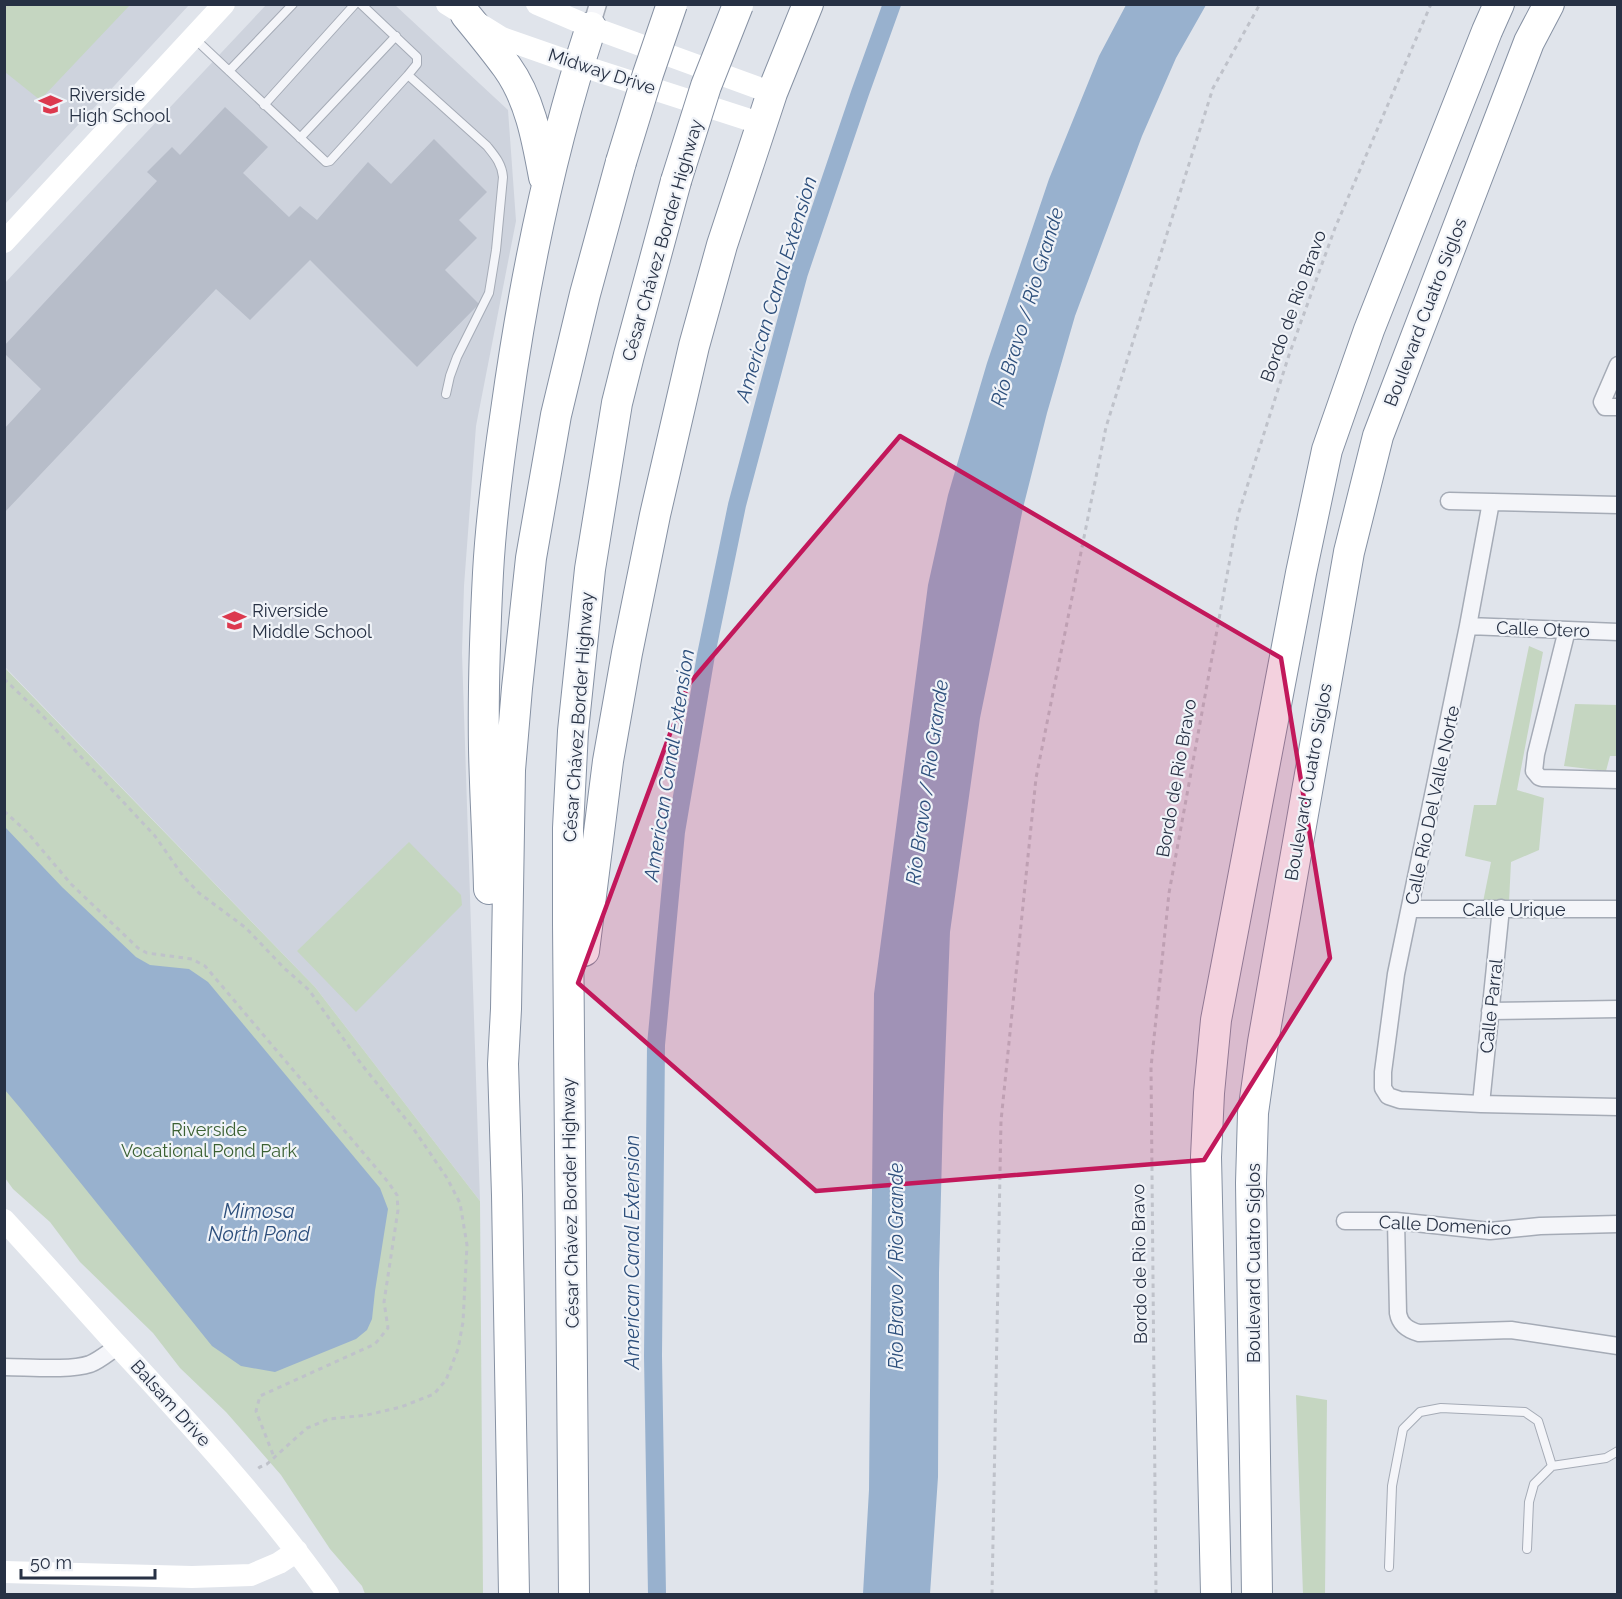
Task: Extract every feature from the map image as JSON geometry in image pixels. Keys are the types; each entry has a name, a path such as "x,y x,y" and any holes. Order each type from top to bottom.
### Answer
{"highway":[{"path":"503,1064 510,770 531,558 556,415 585,294 621,162 672,4"},
{"path":"568,1098 608,761 629,641 655,515 694,346 722,245 772,93 808,4"},
{"path":"1216,1594 1206,1157 1216,1020 1301,573 1327,450 1369,330 1499,4"},
{"name":"Boulevard Cuatro Siglos","path":"1257,1594 1251,1183 1253,1113 1263,1042 1349,552 1378,436 1529,42 1549,4"},
{"name":"César Chávez Border Highway","path":"574,1594 568,1098 568,828 573,731 587,591 617,403 632,343 676,182 706,86 738,5"},
{"path":"457,10 508,68 521,93 536,133 546,188"},
{"path":"514,1594 508,1207 503,1064 490,956 484,750 488,572 494,496 513,360 546,188 594,16"}],"street":[{"path":"4,242 224,4"},
{"name":"Midway Drive","path":"544,5 594,16 772,93"},
{"name":"Midway Drive","path":"457,10 502,38 762,124"},
{"path":"1617,365 1602,402 1605,407 1617,407"},
{"path":"1449,501 1617,505"},
{"name":"Calle Río Del Valle Norte","path":"1481,1104 1400,1100 1385,1093 1383,1072 1396,974 1468,626 1491,502"},
{"name":"Calle Otero","path":"1468,626 1617,632"},
{"path":"1567,630 1536,754 1534,771 1542,778 1617,780"},
{"name":"Calle Parral","path":"1481,1104 1501,908"},
{"name":"Calle Urique","path":"1410,909 1617,909"},
{"path":"1490,1011 1617,1009"},
{"path":"1481,1104 1617,1107"},
{"name":"Balsam Drive","path":"4,1220 179,1411 297,1551 328,1594"},
{"name":"Calle Domenico","path":"1345,1221 1396,1221 1490,1231 1540,1226 1617,1224"},
{"path":"1396,1221 1398,1314 1401,1323 1408,1329 1419,1333 1511,1330 1617,1346"},
{"path":"4,1367 74,1367 91,1363 118,1346"},
{"path":"4,1572 192,1577 251,1575 279,1563 297,1551"}],"lane":[{"path":"229,71 293,4"},
{"path":"264,105 355,4"},
{"path":"193,38 327,162 417,64 417,57 361,4"},
{"path":"300,138 396,36"},
{"path":"408,75 487,146 498,159 503,177 489,293 457,357 446,394"},
{"path":"1389,1567 1392,1486 1403,1429 1420,1412 1441,1408 1525,1413 1538,1421 1552,1466"},
{"path":"1527,1549 1529,1502 1534,1484 1552,1466 1606,1458 1617,1451"}],"path":[{"path":"992,1594 1001,1121 1036,778 1106,427 1213,88 1260,4"},
{"name":"Bordo de Rio Bravo","path":"1156,1594 1151,1067 1168,893 1238,515 1288,355 1335,228 1431,4"},
{"path":"4,679 42,715 155,836 183,876 199,893 246,928 284,968 309,990 362,1065 413,1128 447,1178 460,1203 467,1245 463,1322 458,1349 446,1380 434,1394 400,1407 367,1415 329,1419 307,1428 242,1484"},
{"path":"4,811 27,832 71,884 138,948 147,953 192,959 205,966 397,1195 398,1210 384,1302 388,1328 375,1344 260,1396 256,1411 274,1458"}],"highlighted area":[{"path":"900,436 1281,658 1330,958 1204,1160 816,1191 578,983 688,685"}],"shaded area":[{"name":"Riverside High School","path":"5,5 189,5 5,204"},
{"name":"Riverside Middle School","path":"266,5 395,5 508,110 516,221 476,426 464,586 462,653 480,1201 315,987 5,667 4,284"}],"green space":[{"path":"4,5 130,5 40,100 5,72"},
{"path":"1529,646 1543,652 1517,790 1544,798 1539,850 1511,862 1509,902 1483,902 1491,862 1465,856 1474,805 1496,805"},
{"name":"Riverside Vocational Pond Park","path":"4,667 315,987 480,1201 483,1594 365,1594 362,1586 330,1549 281,1475 226,1412 180,1368 153,1333 80,1262 50,1222 13,1189 5,1178"},
{"path":"1575,704 1617,705 1617,756 1610,756 1606,771 1564,766"},
{"path":"409,842 461,895 462,905 356,1012 297,951"},
{"path":"1296,1395 1327,1400 1325,1594 1303,1594"}],"water":[{"name":"Río Bravo / Rio Grande","path":"1126,5 1206,5 1176,58 1142,136 1075,316 1023,508 980,718 950,932 939,1273 938,1477 930,1594 863,1594 869,1490 874,994 928,585 948,495 987,363 1049,179 1099,56"},
{"name":"Mimosa North Pond","path":"5,827 62,887 136,957 150,965 189,969 208,982 380,1188 388,1209 372,1319 367,1330 356,1339 275,1372 241,1366 212,1346 5,1090"}],"building":[{"path":"225,107 268,147 243,173 289,217 300,206 317,220 368,162 391,184 434,139 487,192 459,220 477,238 445,270 479,304 417,367 310,260 250,320 216,289 4,513 4,429 41,389 4,353 4,346 157,181 147,172 172,147 180,155"}],"waterway":[{"name":"American Canal Extension","path":"657,1594 653,1356 656,1045 676,832 706,655 737,505 799,273 892,4"}],"place":[{"name":"Riverside High School","path":"51,104"},
{"name":"Riverside Middle School","path":"234,620"}]}
